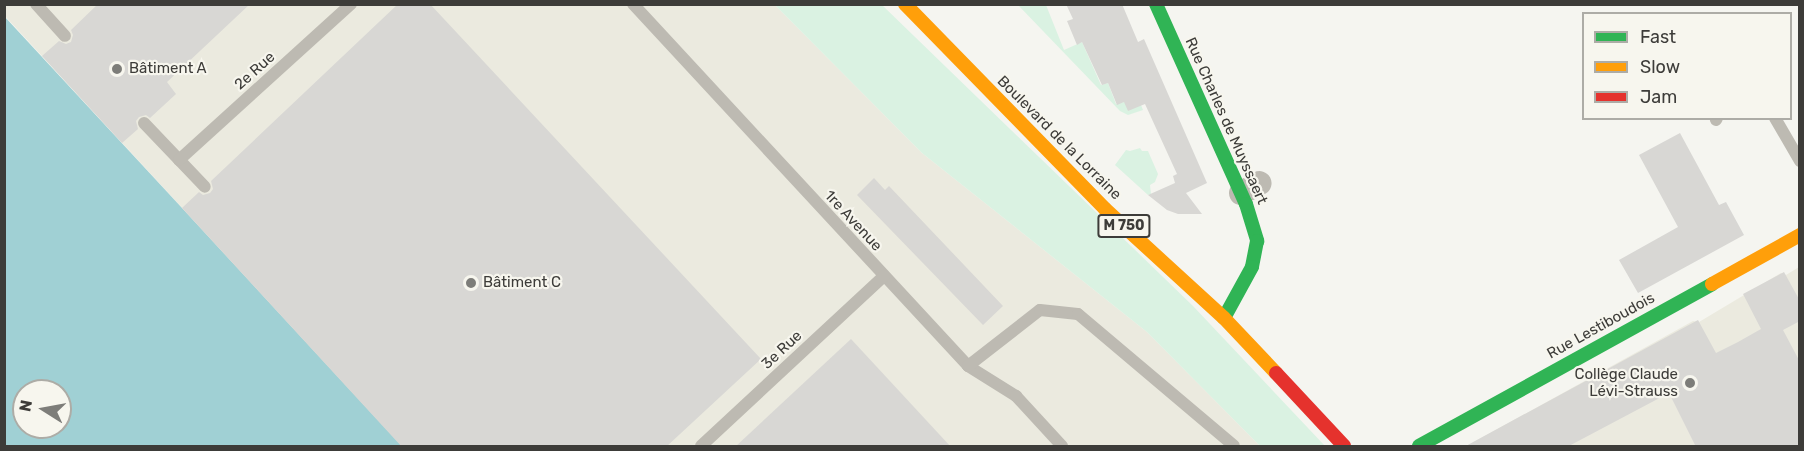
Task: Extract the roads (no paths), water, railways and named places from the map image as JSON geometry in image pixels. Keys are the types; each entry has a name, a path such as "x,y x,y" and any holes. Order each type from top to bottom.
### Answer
{"street":[{"name":"Boulevard de la Lorraine","path":"905,4 1089,193 1224,318 1344,447"},
{"name":"Rue Charles de Muyssaert","path":"1156,4 1251,188 1256,254 1224,318"},
{"name":"Rue Lestiboudois","path":"1419,447 1800,235"}],"lane":[{"path":"36,4 65,36"},
{"name":"2e Rue","path":"179,160 351,4"},
{"name":"1re Avenue","path":"633,4 968,366 1016,396 1062,447"},
{"path":"1776,120 1800,161"},
{"path":"144,123 205,187"},
{"name":"3e Rue","path":"701,447 884,276"},
{"path":"968,366 1040,310 1078,314 1234,447"}],"water":[{"path":"4,16 402,446 5,446"}],"place":[{"name":"Bâtiment A","path":"117,69"},
{"name":"Bâtiment C","path":"471,283"},
{"name":"Collège Claude Lévi-Strauss","path":"1690,383"}]}
